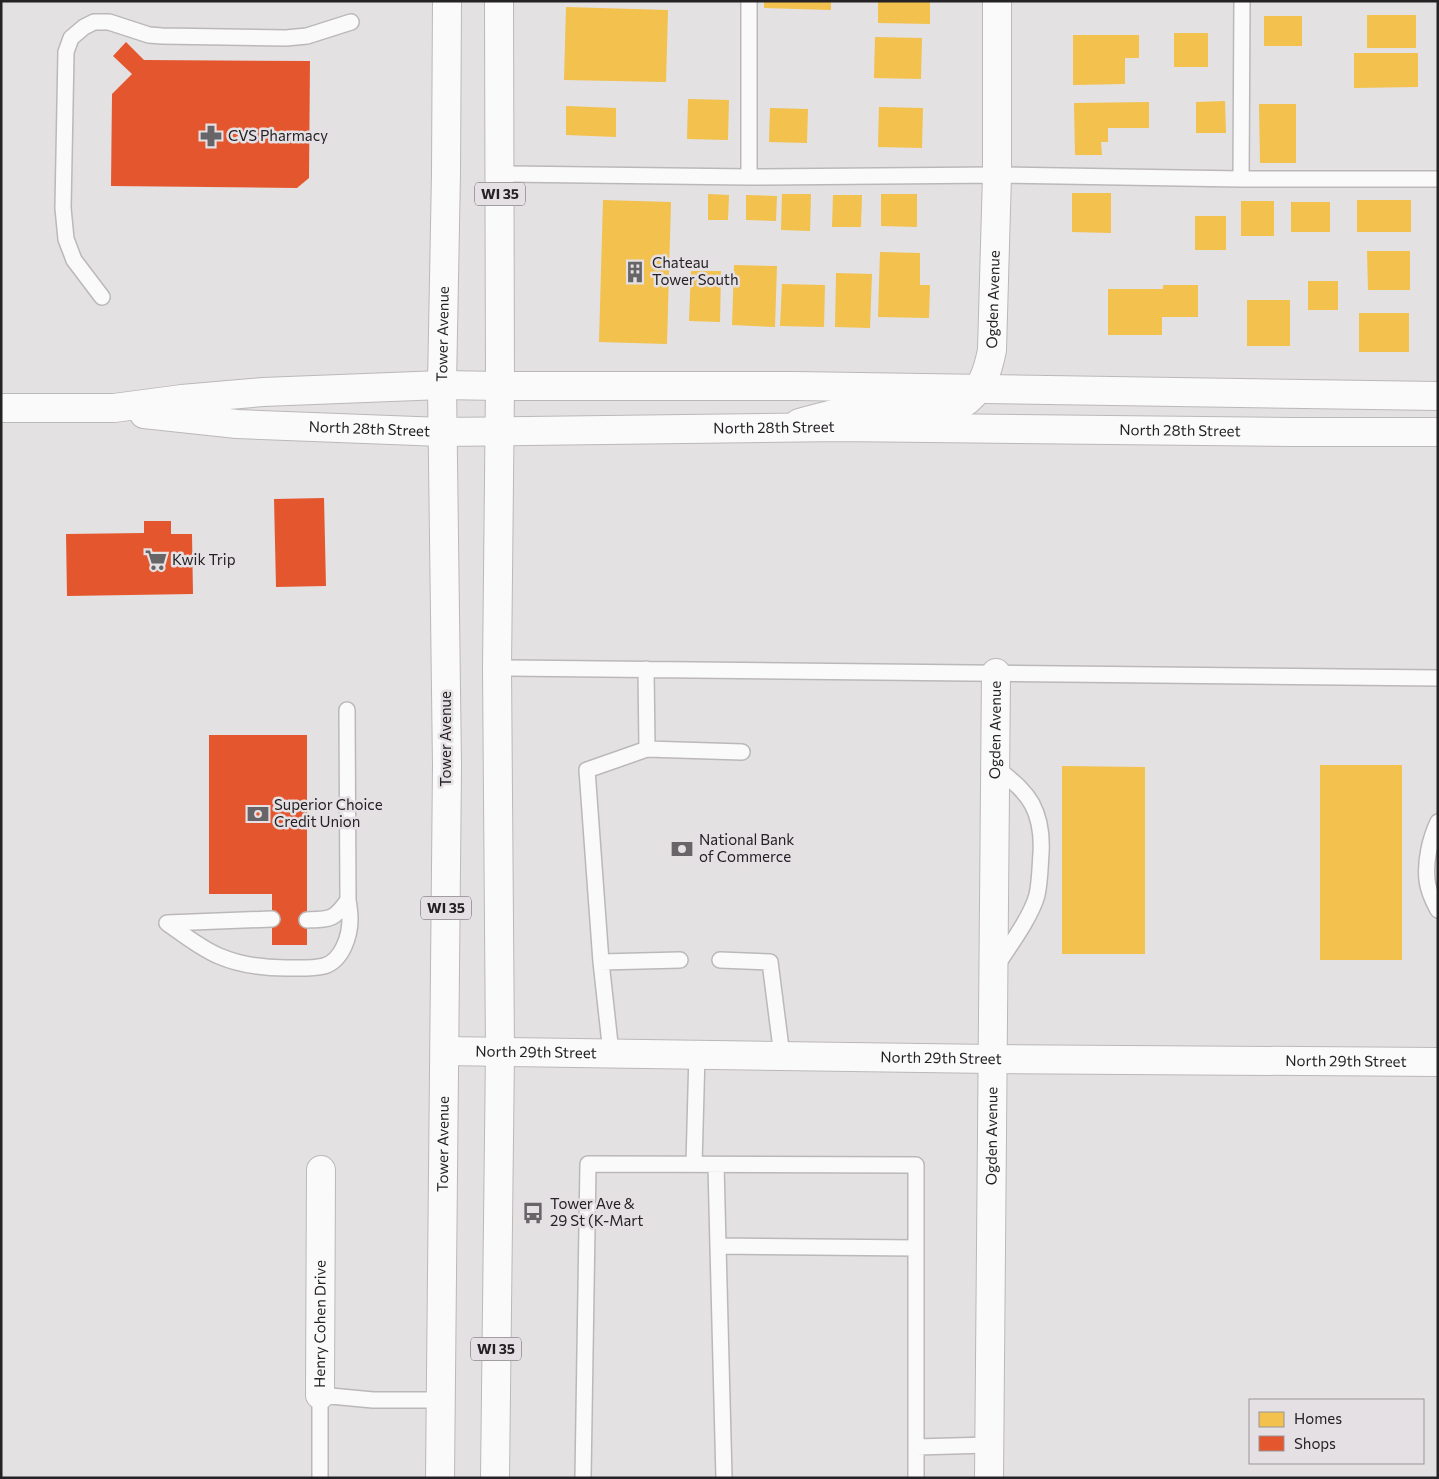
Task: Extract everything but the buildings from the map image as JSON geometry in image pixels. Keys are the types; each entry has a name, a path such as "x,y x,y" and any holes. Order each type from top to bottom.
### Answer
{"main road":[{"name":"Tower Avenue","path":"440,1478 447,766 442,385 447,1"},
{"name":"WI 35","path":"495,1478 500,1052 497,668 500,386 499,1"},
{"name":"Ogden Avenue","path":"782,428 844,411 941,411 961,405 980,388 990,365 992,350 997,1"},
{"name":"North 28th Street","path":"1,408 114,408 246,393 442,385 980,388 1438,396"},
{"name":"North 28th Street","path":"114,408 150,416 237,424 442,432 838,427 1438,432"},
{"name":"Ogden Avenue","path":"989,1478 996,673"},
{"name":"North 29th Street","path":"445,1051 992,1059 1438,1062"},
{"name":"Henry Cohen Drive","path":"320,1395 321,1170"}],"lane":[{"path":"749,1 749,177"},
{"path":"1241,179 1242,1"},
{"path":"102,297 74,260 66,238 63,208 66,52 71,38 84,27 94,22 109,22 142,33 162,36 286,38 307,36 351,22"},
{"path":"500,174 749,177 996,175 1241,179 1438,179"},
{"path":"497,668 1438,678"},
{"path":"646,670 647,749"},
{"path":"272,919 167,923 218,956 245,965 269,968 326,966 342,951 348,934 350,920 348,900 347,710"},
{"path":"611,1053 601,962 587,770 647,749 742,752"},
{"path":"992,973 1023,923 1036,896 1042,841 1039,821 1032,804 1019,786 994,766"},
{"path":"1438,822 1434,830 1429,854 1427,881 1433,902 1438,910"},
{"path":"307,920 333,918 348,900"},
{"path":"601,962 680,960"},
{"path":"720,960 770,962 782,1056"},
{"path":"694,1164 697,1054"},
{"path":"583,1478 588,1164 916,1164 916,1478"},
{"path":"716,1164 724,1478"},
{"path":"718,1246 916,1248"},
{"path":"320,1395 373,1400 441,1400"},
{"name":"Henry Cohen Drive","path":"320,1395 320,1478"},
{"path":"916,1447 990,1445"}],"place":[{"name":"CVS Pharmacy","path":"211,136"},
{"name":"Chateau Tower South","path":"635,272"},
{"name":"Kwik Trip","path":"156,560"},
{"name":"Superior Choice Credit Union","path":"258,814"},
{"name":"National Bank of Commerce","path":"682,849"},
{"name":"Tower Ave & 29 St (K-Mart","path":"533,1213"}]}
